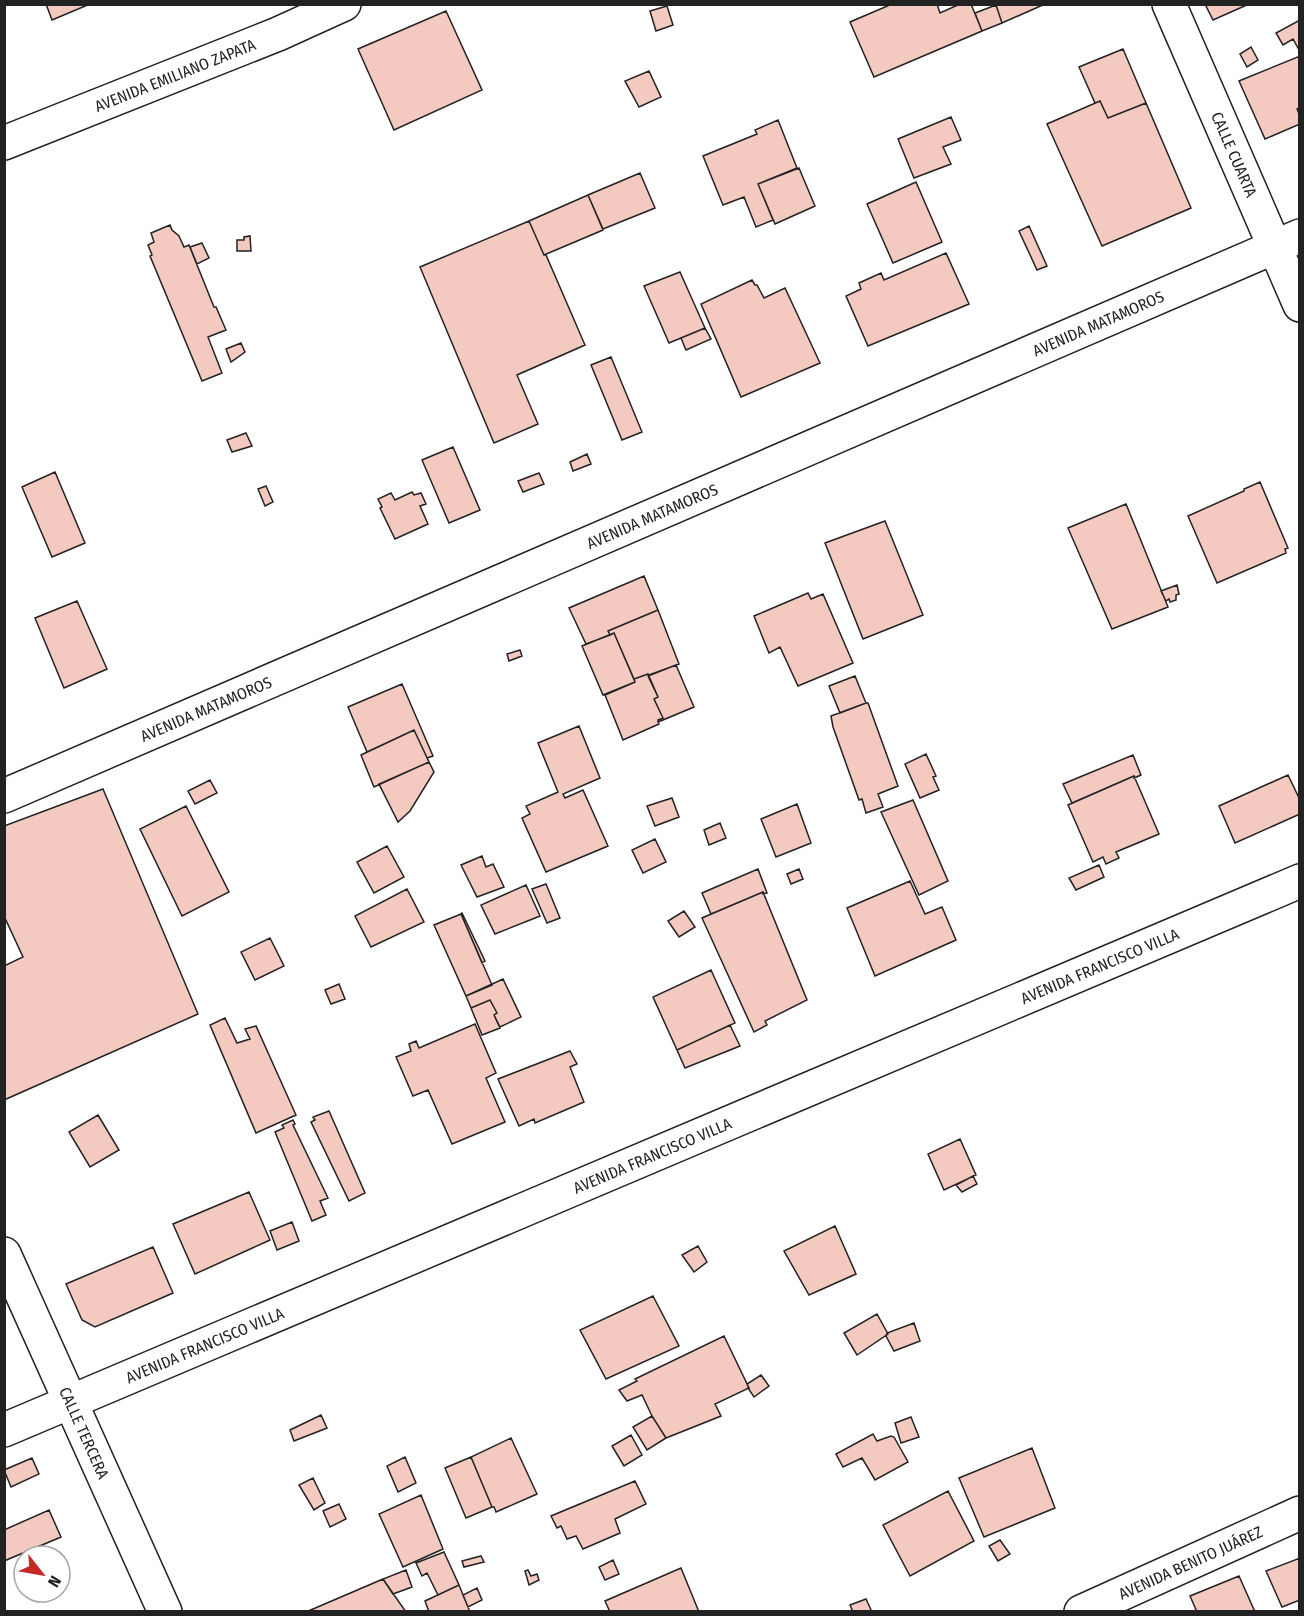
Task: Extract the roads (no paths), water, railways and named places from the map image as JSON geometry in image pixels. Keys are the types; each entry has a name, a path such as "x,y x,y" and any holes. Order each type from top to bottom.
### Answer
{"street":[{"name":"AVENIDA EMILIANO ZAPATA","path":"4,143 267,38 344,4"},
{"name":"CALLE CUARTA","path":"1169,4 1287,242 1299,304"},
{"name":"AVENIDA MATAMOROS","path":"4,796 1287,242"},
{"name":"AVENIDA FRANCISCO VILLA","path":"4,1430 1299,881"},
{"name":"CALLE TERCERA","path":"4,1254 165,1611"},
{"name":"AVENIDA BENITO JUÁREZ","path":"1081,1611 1299,1513"}]}
